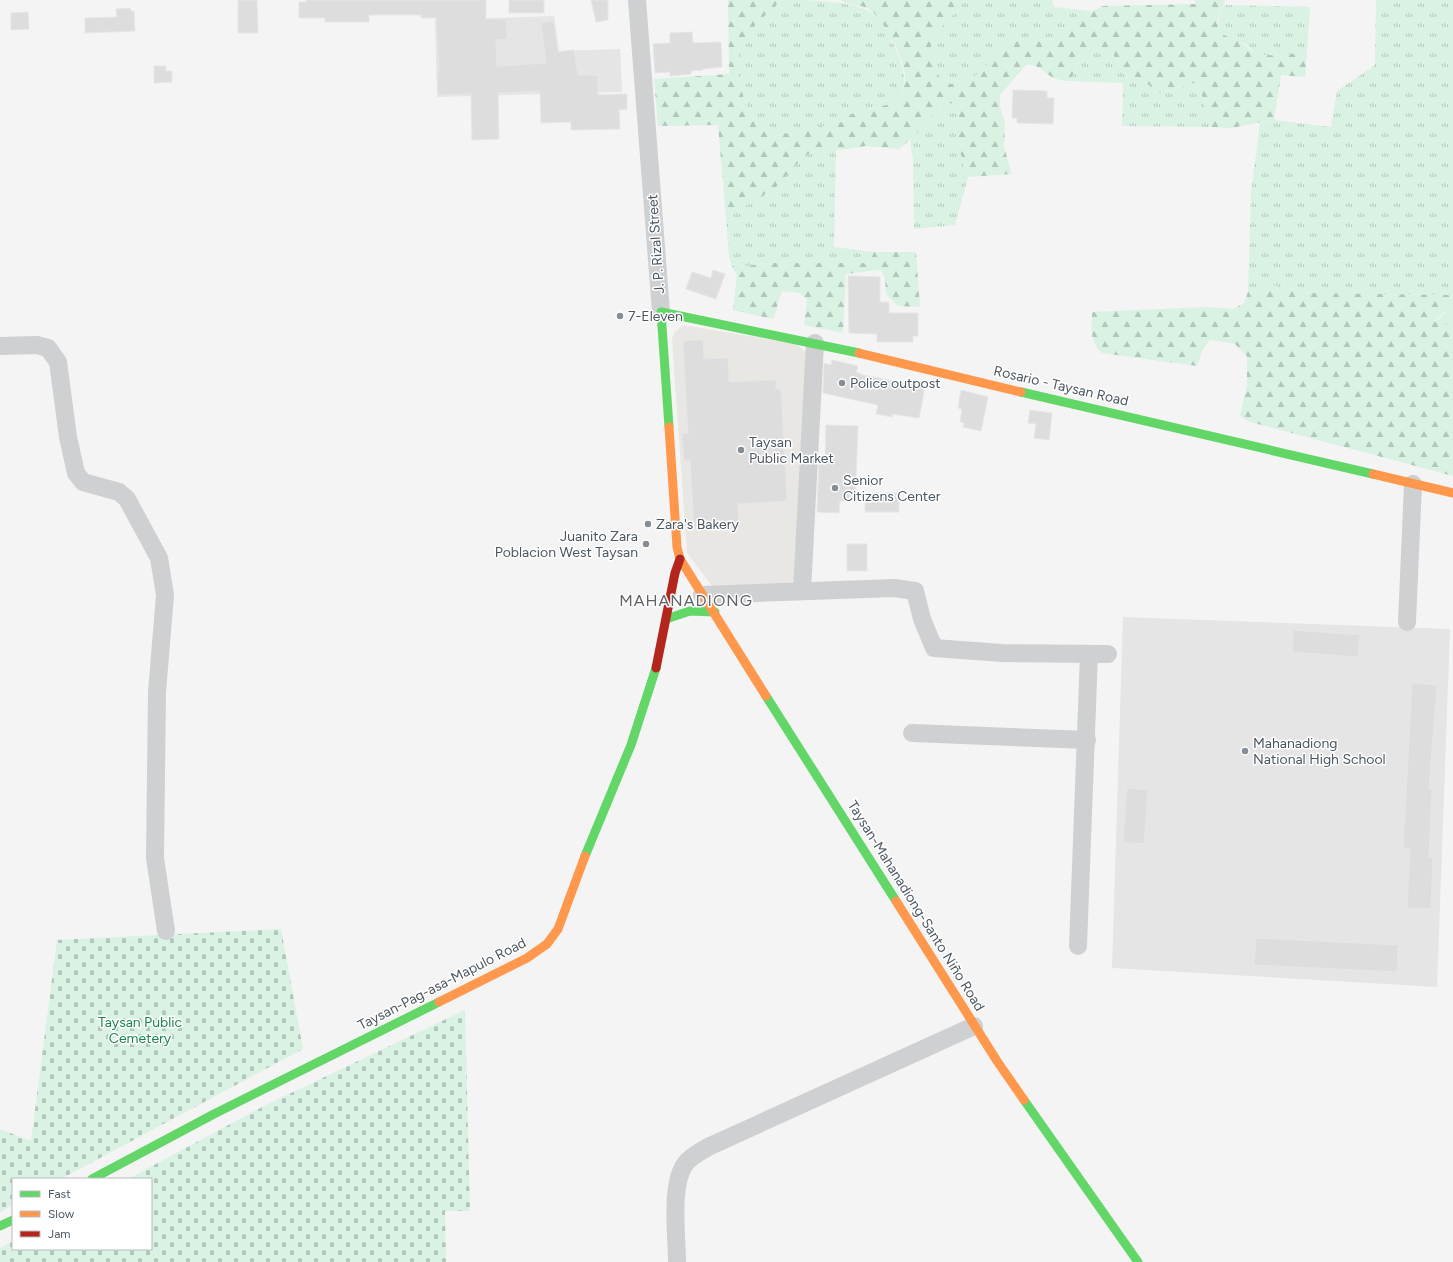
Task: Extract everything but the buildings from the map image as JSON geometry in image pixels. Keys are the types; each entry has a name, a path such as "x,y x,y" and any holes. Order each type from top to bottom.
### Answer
{"main road":[{"name":"Rosario - Taysan Road","path":"661,312 816,343 1453,493"},
{"name":"J. P. Rizal Street","path":"661,312 676,539 680,559"},
{"name":"Taysan-Mahanadiong-Santo Niño Road","path":"680,559 702,595 715,612 974,1026 1138,1262"},
{"name":"Taysan-Pag-asa-Mapulo Road","path":"94,1178 214,1114 527,958 547,944 558,929 583,862 631,744 656,668 675,572 680,559"},
{"path":"666,619 679,612 715,612"},
{"path":"0,1226 12,1220"}],"street":[{"name":"J. P. Rizal Street","path":"637,0 661,312"},
{"path":"802,591 816,343"},
{"path":"0,346 38,345 48,348 58,362 68,437 76,473 83,482 119,492 127,499 159,558 165,595 157,692 155,858 166,930"},
{"path":"1407,622 1413,484"},
{"path":"702,595 894,588 915,591 922,619 934,648 1002,653 1108,654"},
{"path":"1078,946 1087,740 1089,654"},
{"path":"912,732 1087,740"},
{"path":"677,1262 676,1196 679,1178 685,1164 694,1156 708,1148 974,1026"}],"shaded area":[{"path":"554,16 559,51 620,49 622,92 437,97 435,20"},
{"name":"Taysan Public Market","path":"683,325 797,344 806,353 794,581 789,585 712,586 687,553 672,339 674,333"},
{"name":"Mahanadiong National High School","path":"1123,617 1450,629 1437,987 1112,968"}],"green space":[{"path":"728,0 782,0 749,33 741,46 738,65 739,77 749,112 760,128 774,136 842,122 851,114 898,102 904,86 905,75 901,59 892,39 875,13 862,6 840,0 964,0 940,29 931,47 939,77 951,84 967,81 979,73 1008,43 1024,39 1056,40 1078,20 1103,6 1195,4 1195,0 1225,0 1218,18 1219,29 1225,35 1239,41 1253,51 1267,55 1307,52 1305,77 1281,75 1274,120 1231,128 1210,127 1201,91 1194,83 1157,93 1142,80 1125,74 1118,66 1113,53 1099,47 1083,49 1078,57 1070,81 1055,78 1035,66 1026,65 1000,95 1000,107 1005,124 1004,147 1012,174 968,177 964,168 955,129 958,122 958,115 957,109 953,103 939,109 917,134 899,149 865,146 848,149 815,151 803,157 776,187 726,218 718,125 658,126 654,79 729,74"},
{"path":"782,0 806,0 847,4 870,11 879,17 889,33 903,70 904,81 898,102 851,114 842,122 774,136 760,128 749,112 745,101 739,77 739,54 741,46 749,33"},
{"path":"964,0 1052,0 1054,7 1091,11 1063,32 1056,40 1024,39 1008,43 979,73 967,81 951,84 939,77 931,47 940,29"},
{"path":"1376,0 1453,0 1453,295 1310,293 1266,284 1262,291 1257,290 1248,292 1251,192 1260,123 1274,120 1331,127 1337,91 1375,65"},
{"path":"1225,5 1310,7 1307,52 1263,55 1255,52 1239,41 1228,38 1220,32 1219,28 1219,18"},
{"path":"1099,47 1113,53 1118,66 1125,74 1142,80 1157,93 1194,83 1201,91 1210,127 1122,126 1123,83 1070,81 1078,57 1083,49"},
{"path":"953,103 957,109 958,115 958,122 955,129 964,168 968,177 955,225 914,229 913,160 910,140 934,113 940,108"},
{"path":"836,150 834,247 874,252 871,259 864,263 767,263 748,266 732,266 729,257 726,218 775,187 803,157 815,151"},
{"path":"874,252 916,252 920,307 898,306 886,294 885,280 882,271 878,270 846,274 843,333 804,325 807,299 799,293 783,291 773,319 733,310 737,276 732,266 748,266 767,263 864,263 871,259"},
{"path":"1266,284 1310,293 1453,295 1453,309 1445,312 1434,321 1453,326 1453,476 1250,422 1240,416 1247,385 1247,356 1235,344 1210,340 1202,351 1197,366 1102,353 1098,349 1093,339 1092,312 1207,307 1234,309 1244,303 1248,292 1257,290 1262,291"},
{"path":"1450,309 1453,309 1453,326 1434,322"},
{"name":"Taysan Public Cemetery","path":"281,929 303,1049 63,1178 12,1178 12,1206 0,1212 0,1129 31,1141 57,940"},
{"path":"465,1010 470,1211 445,1211 446,1262 0,1262 0,1248 12,1242 12,1250 152,1250 152,1178 130,1178 266,1105"}],"traffic: fast":[{"path":"669,427 661,312 859,353"},
{"path":"1021,392 1373,474"},
{"path":"666,619 690,611 715,612"},
{"path":"585,856 631,745 656,668"},
{"path":"766,696 896,901"},
{"path":"94,1178 214,1114 439,1002"},
{"path":"1024,1100 1138,1262"},
{"path":"0,1226 12,1220"}],"traffic: slow":[{"path":"859,353 1021,392"},
{"path":"669,427 677,547 680,559 766,696"},
{"path":"1373,474 1453,493"},
{"path":"439,1002 527,958 547,944 558,929 585,856"},
{"path":"896,901 997,1061 1024,1100"}],"traffic: jam":[{"path":"656,668 675,573 680,559"}],"place":[{"name":"7-Eleven","path":"620,316"},
{"name":"Police outpost","path":"842,383"},
{"name":"Taysan Public Market","path":"741,450"},
{"name":"Senior Citizens Center","path":"835,488"},
{"name":"Zara's Bakery","path":"648,524"},
{"name":"Juanito Zara Poblacion West Taysan","path":"646,544"},
{"name":"Mahanadiong National High School","path":"1245,751"}],"district":[{"name":"MAHANADIONG","path":"686,600"}]}
